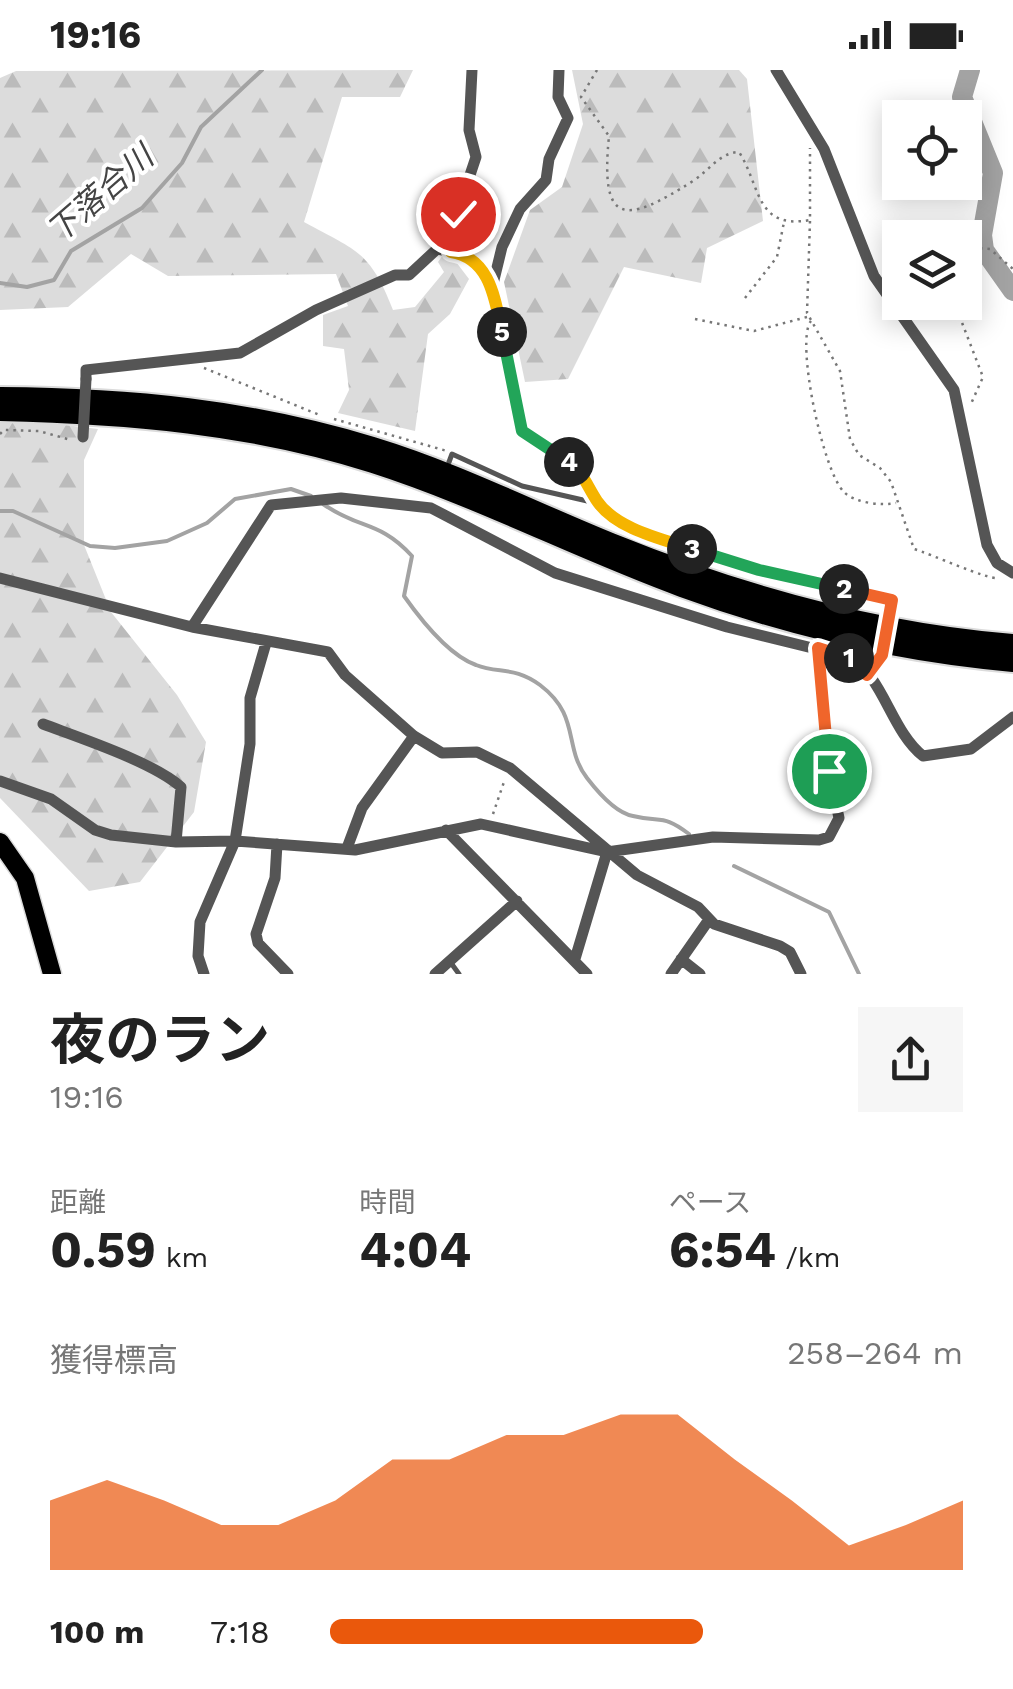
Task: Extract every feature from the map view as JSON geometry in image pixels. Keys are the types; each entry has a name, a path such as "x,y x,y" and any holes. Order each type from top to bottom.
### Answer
{"highway":[{"path":"0,397 147,400 206,408 323,433 439,470 612,543 746,592 866,623 1013,644"},
{"path":"0,411 147,416 319,448 432,484 636,570 741,608 917,650 1013,662"}],"main road":[{"path":"0,842 25,878 52,974"}],"street":[{"path":"451,252 459,240 458,214 476,158 469,130 472,70"},
{"path":"559,70 558,97 568,118 549,159 546,180 520,209 502,247 493,284 522,431 586,478 598,503 640,532 759,570 892,600 882,655 867,675"},
{"path":"776,70 814,132 874,276 954,390 987,544 1010,572"},
{"path":"83,437 86,370 240,352 316,310 395,275 409,275 437,249 460,253 493,284"},
{"path":"192,627 271,505 341,498 433,503 555,574 856,661 894,722 923,756 971,749 1013,717"},
{"path":"0,578 192,627 328,652 345,675 414,736 442,753 477,752 510,768 638,875 698,907 708,920 790,952 801,974"},
{"path":"204,974 198,956 200,922 235,841 250,744 250,698 266,643"},
{"path":"0,781 51,798 111,835 176,842 235,841 346,848 488,824 611,852 712,837 829,837 838,818 829,771 818,648"},
{"path":"43,724 114,749 172,779 181,787 176,842"},
{"path":"346,848 362,808 414,736"},
{"path":"446,830 587,974"},
{"path":"276,844 276,878 256,934 258,943 288,974"},
{"path":"575,959 611,852"},
{"path":"435,974 517,901"},
{"path":"671,974 708,920"},
{"path":"681,959 700,974"}],"lane":[{"path":"449,462 452,454 522,486 598,503"},
{"path":"449,961 460,974"}],"path":[{"path":"597,70 581,97 608,136 604,180 610,202 619,210 633,212 652,204 693,181 728,152 740,152 767,212 784,222 810,220"},
{"path":"814,132 808,142 813,161 810,318 804,337 822,448 839,486 856,498 886,505 898,502"},
{"path":"745,298 777,257 784,222"},
{"path":"982,248 990,249 1013,269"},
{"path":"696,320 754,331 810,318"},
{"path":"810,318 840,371 850,439 859,455 885,472 914,549 952,560 990,580 1010,572"},
{"path":"961,320 983,376 964,426"},
{"path":"188,360 296,408 435,445 452,454"},
{"path":"0,434 4,430 40,431 82,442 83,437"},
{"path":"488,824 510,768"}],"green space":[{"path":"413,70 400,97 342,97 304,222 360,255 377,275 393,310 415,307 444,272 438,262 443,255 453,258 469,279 450,314 428,334 415,431 338,413 349,390 344,349 323,346 323,315 348,306 336,274 168,276 131,254 68,307 0,310 0,78 16,71"},
{"path":"572,70 739,70 747,79 763,221 707,248 701,283 624,267 568,379 525,382 504,282 530,210 562,187 583,124"},
{"path":"0,417 98,429 84,460 84,545 111,612 177,695 206,742 194,812 140,882 89,891 0,798"}],"waterway":[{"name":"下落合川","path":"0,283 27,287 54,280 71,251 142,208 182,163 201,127 262,70"},
{"name":"下落合川","path":"970,70 962,97 993,173 982,235 984,250 1013,291"},
{"name":"下落合川","path":"0,511 13,511 90,546 115,548 167,541 207,523 235,499 291,489 311,496"},
{"name":"下落合川","path":"323,504 389,536 412,556 404,596 445,645 476,665 531,679 553,697 567,720 580,766 607,801 627,814 668,821 689,834"},
{"name":"下落合川","path":"734,866 829,912 859,974"}],"route":[{"path":"458,214 459,240 451,252 460,253 493,284 522,431 572,464 586,478 598,503 640,532 759,570 892,600 882,655 873,672 867,675 849,657 818,648 829,771"}]}
